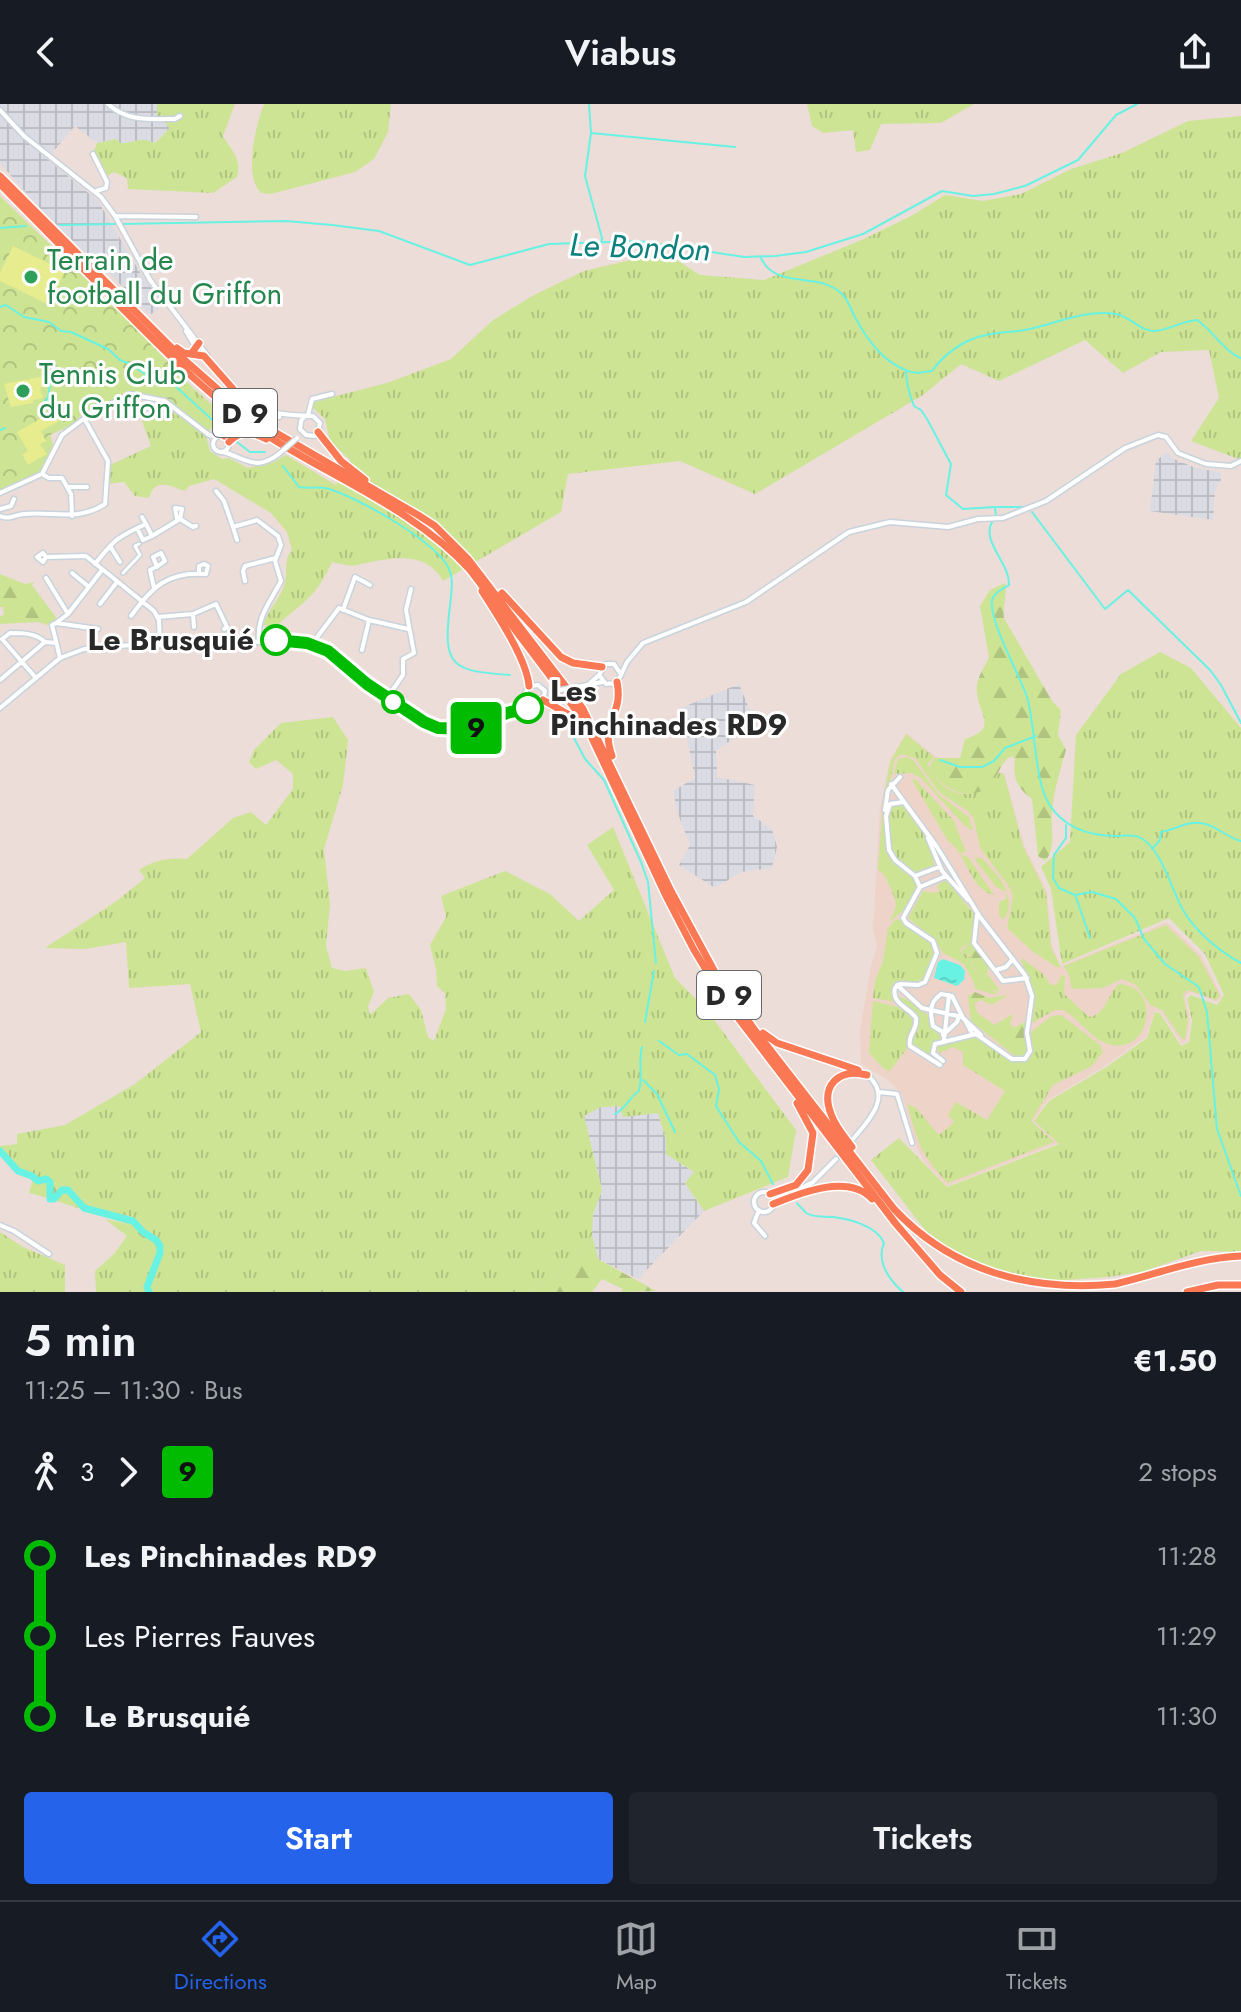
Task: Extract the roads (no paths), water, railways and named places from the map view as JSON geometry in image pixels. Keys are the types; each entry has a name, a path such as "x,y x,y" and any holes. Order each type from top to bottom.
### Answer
{"highway":[{"name":"D 9","path":"0,174 200,383 236,413 325,470 419,524 470,570 589,729 694,950 725,1001 896,1224 940,1275 961,1292"},
{"name":"D 9","path":"0,184 90,275 239,408 435,526 480,572 583,709 704,953 754,1029 894,1209 917,1232 947,1256 972,1270 1001,1282 1037,1290 1095,1288 1199,1261 1241,1256"},
{"path":"0,191 90,275"},
{"path":"109,290 181,352 195,348 234,390"},
{"path":"109,290 185,374 220,405 227,419 225,440"},
{"path":"318,432 341,461 403,506"},
{"path":"225,440 239,434 253,433 325,470"},
{"path":"440,540 496,613 528,675 529,686"},
{"path":"456,546 482,570 555,652 573,663 602,667"},
{"path":"619,680 620,699 609,725 607,739 642,828"},
{"path":"544,699 573,717 583,728 623,804"},
{"path":"704,953 770,1040 867,1075"},
{"path":"760,1048 806,1116 813,1133 805,1175 772,1199"},
{"path":"867,1075 853,1072 839,1077 829,1090 829,1107 844,1136 917,1232"},
{"path":"772,1199 846,1186 861,1189 913,1251 940,1275"},
{"path":"1187,1292 1218,1285 1241,1285"}],"street":[{"path":"108,104 129,118 175,119 180,116"},
{"path":"0,110 24,136 96,191 116,218 150,280 179,319 195,348 234,390 264,411 318,419 318,432 311,436 303,433 294,420 263,414 252,408 232,393 202,355"},
{"path":"93,154 107,182 106,188 96,191"},
{"path":"116,218 196,217"},
{"path":"300,426 312,399 332,394"},
{"path":"0,493 42,474 57,441 126,395 165,401 209,435 225,440 237,457"},
{"path":"0,516 72,516 105,504 108,461 85,420"},
{"path":"209,435 216,450 249,463 262,463 280,453 303,433"},
{"path":"507,713 519,705 529,686 538,685 554,691 602,682 612,685 619,680 638,648 649,640 755,597 852,530 890,522 948,527 978,519 1003,518 1033,508 1125,448 1158,435 1166,437 1178,453 1206,464 1231,466 1241,461"},
{"path":"213,444 225,440"},
{"path":"223,452 225,440"},
{"path":"42,474 49,478 62,478 71,494 72,516"},
{"path":"67,487 87,487"},
{"path":"216,491 224,501 237,540"},
{"path":"0,509 11,506 14,499"},
{"path":"142,517 152,536"},
{"path":"100,604 135,557 140,555 135,546 178,519 196,526"},
{"path":"233,527 257,520 278,536 281,545 276,558 281,581 262,612 259,642"},
{"path":"95,564 115,539 146,524"},
{"path":"137,528 141,542"},
{"path":"110,546 120,562"},
{"path":"46,557 83,555 95,564 158,617 160,644"},
{"path":"245,581 245,566 276,558"},
{"path":"154,588 149,575 150,570 157,567"},
{"path":"54,624 68,614 102,570"},
{"path":"72,573 89,587"},
{"path":"131,616 154,588 187,573 199,574"},
{"path":"343,610 355,577 370,585"},
{"path":"46,578 68,614"},
{"path":"385,696 403,675 403,659 414,653 406,610 411,589"},
{"path":"158,617 193,614 216,604 227,627 224,629"},
{"path":"312,644 339,608 369,620 410,629"},
{"path":"193,614 194,627"},
{"path":"362,650 369,620"},
{"path":"54,624 98,629"},
{"path":"54,624 60,658"},
{"path":"36,678 2,639 10,633 22,633 56,643"},
{"path":"0,708 60,658 84,649 160,644 195,648 290,640 312,644 337,658 360,680 424,722 446,730 471,729 507,713 538,704 554,691"},
{"path":"0,680 45,642"},
{"path":"589,684 599,675 602,667 627,662"},
{"path":"614,664 620,670 619,680"},
{"path":"599,675 602,682"},
{"path":"543,689 544,699"},
{"path":"525,697 532,704"},
{"path":"900,777 886,793 891,853 915,876 920,887 904,912 903,920 931,939 937,953 925,982 897,985 895,999 911,1011 916,1020 909,1045 942,1063 932,1049 962,1017"},
{"path":"891,784 977,912 1027,978 1032,1000 1027,1057 1012,1059 962,1017 930,1011 908,997 897,985"},
{"path":"886,816 890,804 904,802"},
{"path":"926,832 939,867 973,905"},
{"path":"915,876 939,867"},
{"path":"920,887 946,876"},
{"path":"977,912 973,942 1004,982 1027,978"},
{"path":"996,970 1013,959"},
{"path":"973,1035 954,999 941,994 934,999 930,1011 933,1027 943,1036 982,1036"},
{"path":"943,1036 949,995"},
{"path":"853,1139 874,1113 879,1092 875,1082 867,1075"},
{"path":"879,1092 897,1094 912,1143"},
{"path":"772,1199 762,1192 754,1203 759,1210 767,1211 772,1199 813,1182 836,1159"},
{"path":"759,1210 754,1223 765,1236"},
{"path":"0,1225 49,1254"}],"water":[{"path":"943,959 960,965 965,971 964,980 957,986 934,978 938,962"}],"waterway":[{"path":"589,104 591,133 585,176 601,244"},
{"name":"Le Bondon","path":"122,224 286,221 332,225 379,231 470,265 549,244 639,241 744,257 775,256 806,252 863,234 942,191 973,196 1025,186 1078,160 1116,115 1137,104"},
{"path":"591,133 735,147"},
{"name":"Le Bondon","path":"60,225 116,224"},
{"name":"Le Bondon","path":"0,228 26,226"},
{"path":"761,258 777,274 823,283 843,295 876,348 906,370 914,406 927,419 951,464 946,495 963,509 995,507 996,515"},
{"path":"0,307 6,305 24,317 49,322 61,331 71,332 108,349 158,383 173,384 219,426"},
{"path":"907,371 932,371 954,349 977,337 1104,313 1121,315 1150,331 1197,320 1241,358"},
{"path":"38,409 48,398 51,376"},
{"path":"0,430 5,428"},
{"path":"237,442 250,452 265,452"},
{"path":"283,466 299,487 325,488 342,494 396,522 429,546 442,558 451,573 448,642 455,662 475,671 510,675"},
{"path":"997,507 1027,507"},
{"path":"1032,512 1105,609 1128,590 1210,670 1241,723"},
{"path":"992,522 990,537 1009,585 995,595 992,610 1027,697 1040,782 1049,804 1062,819 1078,829 1107,836 1141,838 1161,861 1179,902 1194,926 1241,963"},
{"path":"564,719 585,759 604,780 641,862 648,882 656,963"},
{"path":"940,760 960,767 982,767 994,761 1005,748 1036,736"},
{"path":"1152,849 1160,840 1161,832 1194,823 1210,825 1241,841"},
{"path":"1066,825 1066,838 1054,855 1053,878 1059,888 1075,895 1092,892 1116,899 1135,918 1144,939 1165,964 1199,987 1207,1012 1217,1129 1241,1196"},
{"path":"1076,897 1090,938"},
{"path":"645,1022 654,971"},
{"path":"659,1041 679,1055 687,1054 715,1075 719,1089 716,1106 739,1142 761,1161 773,1184"},
{"path":"615,1114 639,1091 642,1047"},
{"path":"643,1080 657,1094 675,1132"},
{"path":"0,1151 18,1171 38,1181 46,1179 50,1182 50,1199 62,1190 68,1190 84,1208 133,1221 156,1240 160,1253 147,1287 149,1292"},
{"path":"797,1203 809,1215 847,1220 875,1232 884,1243 882,1257 885,1270 903,1292"}],"place":[{"name":"Terrain de football du Griffon","path":"31,277"},
{"name":"Tennis Club du Griffon","path":"23,391"},
{"name":"Le Brusquié","path":"276,640"},
{"name":"Les Pinchinades RD9","path":"528,708"}]}
